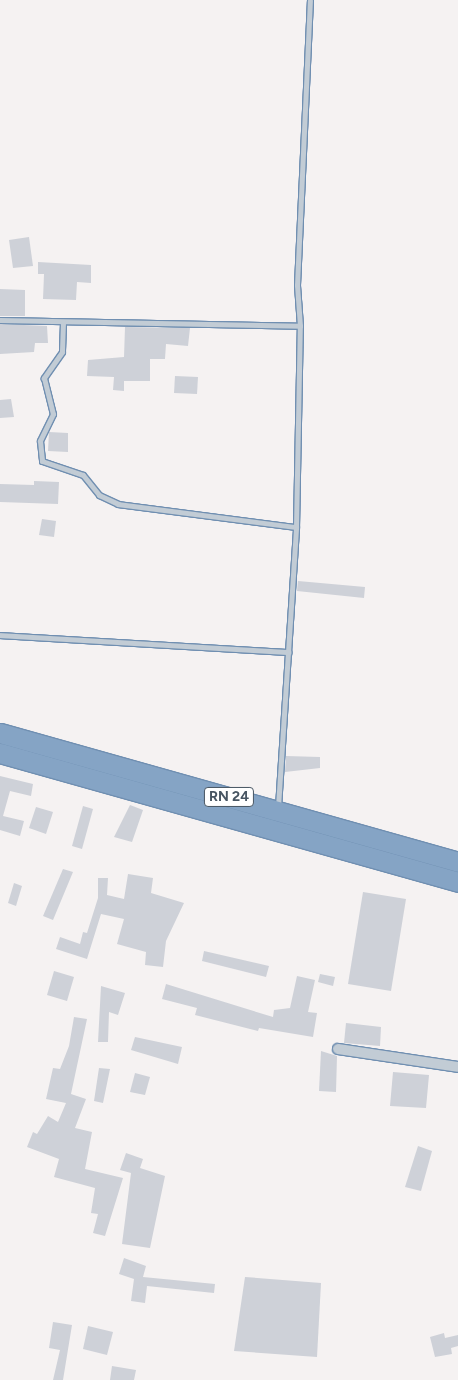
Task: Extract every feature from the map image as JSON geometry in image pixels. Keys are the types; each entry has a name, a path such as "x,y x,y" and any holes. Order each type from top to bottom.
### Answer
{"highway":[{"name":"RN 24","path":"0,732 458,862"},
{"name":"RN 24","path":"0,753 458,882"}],"street":[{"path":"338,1049 458,1067"}],"lane":[{"path":"278,810 296,527 300,326 297,285 310,0"},
{"path":"0,320 300,326"},
{"path":"63,322 62,352 44,378 53,414 40,441 42,461 83,475 99,496 118,504 296,527"},
{"path":"0,635 288,652"}],"building":[{"path":"29,237 33,266 13,268 9,240"},
{"path":"38,262 91,265 91,283 77,282 76,300 43,299 44,274 38,274"},
{"path":"0,289 25,290 25,316 0,316"},
{"path":"0,324 47,326 48,343 35,343 34,352 0,354"},
{"path":"125,327 190,328 188,346 166,344 165,359 150,359 150,381 124,381 124,391 113,390 114,377 87,376 88,360 124,357"},
{"path":"175,376 198,377 197,394 174,393"},
{"path":"11,399 14,417 0,418 0,400"},
{"path":"49,432 68,433 68,452 48,451"},
{"path":"34,481 59,482 58,504 0,502 0,484 34,485"},
{"path":"42,519 56,521 54,537 39,535"},
{"path":"298,581 365,587 364,598 297,591"},
{"path":"286,756 320,757 320,768 285,772"},
{"path":"0,776 33,784 31,796 10,791 3,816 24,821 20,836 0,830"},
{"path":"130,805 143,810 132,842 114,837"},
{"path":"83,806 93,809 82,849 72,846"},
{"path":"36,807 53,812 46,834 29,828"},
{"path":"63,869 73,872 53,920 43,916"},
{"path":"128,874 153,878 151,893 184,903 166,941 163,967 145,965 146,952 117,944 124,919 101,914 87,959 56,949 60,937 80,944 83,932 87,933 98,898 98,878 108,878 107,895 124,899"},
{"path":"14,883 22,886 16,906 8,903"},
{"path":"363,892 406,899 391,991 348,984"},
{"path":"204,951 269,966 266,977 202,961"},
{"path":"54,971 74,977 67,1001 47,995"},
{"path":"320,974 335,977 333,986 318,982"},
{"path":"297,976 315,980 308,1012 317,1013 313,1037 259,1028 258,1031 195,1015 197,1008 162,999 166,984 273,1017 274,1010 290,1008"},
{"path":"101,986 125,993 118,1015 109,1012 108,1042 98,1042"},
{"path":"74,1017 87,1019 71,1094 86,1099 75,1128 92,1132 85,1169 123,1178 105,1236 93,1233 98,1214 91,1213 95,1188 54,1177 59,1159 27,1147 33,1132 37,1134 48,1116 58,1122 66,1103 46,1099 53,1068 60,1069 69,1046"},
{"path":"346,1023 381,1027 380,1046 344,1043"},
{"path":"135,1037 182,1047 178,1064 131,1050"},
{"path":"321,1051 337,1056 336,1092 319,1091"},
{"path":"99,1068 110,1069 103,1103 94,1101"},
{"path":"393,1072 429,1075 426,1108 390,1106"},
{"path":"135,1073 150,1077 145,1095 130,1092"},
{"path":"418,1146 432,1151 421,1191 405,1187"},
{"path":"126,1153 143,1159 140,1168 165,1176 150,1248 122,1244 131,1173 120,1170"},
{"path":"124,1258 146,1266 143,1277 215,1284 214,1293 147,1286 145,1303 131,1301 134,1279 119,1274"},
{"path":"245,1277 321,1283 317,1357 234,1351"},
{"path":"53,1322 72,1325 63,1380 53,1380 60,1350 49,1348"},
{"path":"88,1326 113,1332 107,1355 83,1349"},
{"path":"444,1333 445,1338 458,1335 458,1346 451,1348 452,1354 435,1357 430,1337"},
{"path":"112,1366 136,1370 134,1380 110,1380"}]}
